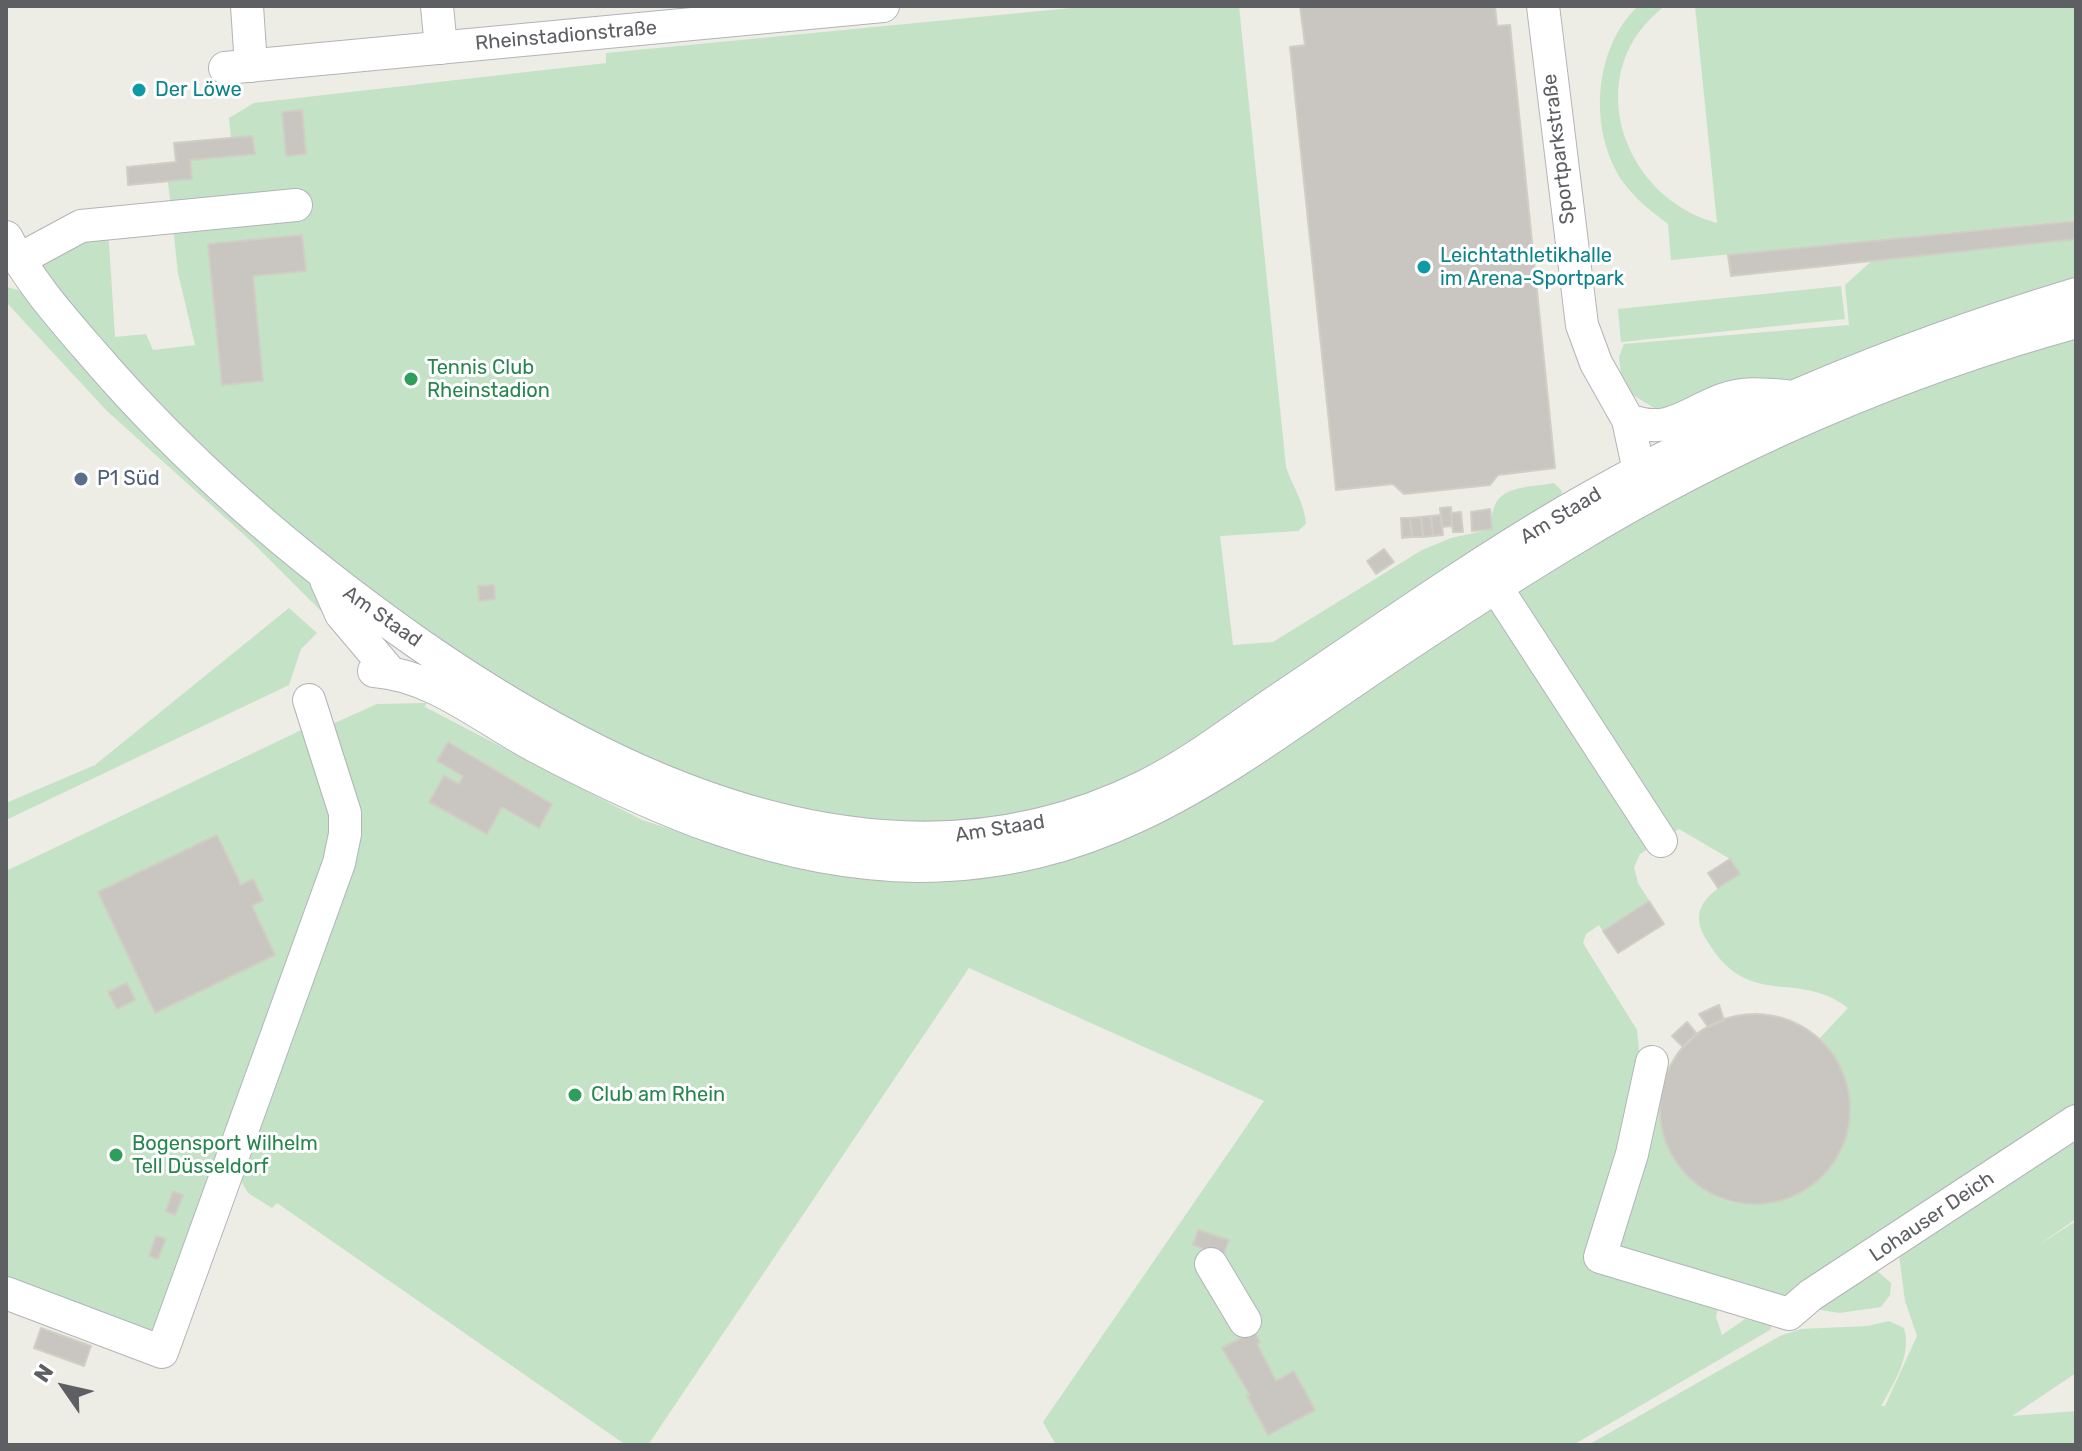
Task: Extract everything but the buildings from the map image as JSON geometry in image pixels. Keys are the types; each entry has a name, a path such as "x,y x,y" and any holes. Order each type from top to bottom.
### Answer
{"street":[{"name":"Rheinstadionstraße","path":"247,6 238,67 883,6"},
{"path":"437,6 441,48"},
{"name":"Sportparkstraße","path":"1543,6 1582,325 1596,363 1628,420 1639,471"},
{"path":"16,264 81,226 296,205"},
{"name":"Am Staad","path":"16,264 117,383 179,446 279,540 432,670 585,772 735,835 835,860 919,866 966,864 1084,840 1170,803 1496,587 1628,507 1793,424 1934,368 2076,322"},
{"name":"Am Staad","path":"325,577 341,614 382,671 432,670 700,795 747,812 857,836 923,839 1008,831 1097,807 1149,784 1449,585 1561,514 1639,471 1792,396 1937,338 2076,294"},
{"path":"1628,420 1647,427 1666,426 1742,394 1792,396"},
{"path":"1496,587 1661,841"},
{"path":"6,1293 162,1352 339,863 345,834 345,813 309,700"},
{"name":"Lohauser Deich","path":"1652,1062 1632,1154 1600,1257 1789,1314 1811,1295 2076,1121"},
{"path":"1211,1264 1245,1321"}],"green space":[{"path":"1092,6 1239,6 1286,467 1301,501 1306,524 1298,531 1220,536 1233,645 1273,642 1422,550 1451,538 1492,529 1496,504 1509,492 1554,483 1562,491 1558,504 1141,776 1081,805 909,831 752,806 579,728 329,570 185,437 32,258 108,228 115,337 146,334 153,350 195,345 178,273 168,182 192,179 190,160 255,154 252,136 231,138 229,118 254,103 606,63 606,53"},
{"path":"1638,6 1665,6 1639,33 1623,63 1618,96 1622,129 1635,160 1656,187 1683,209 1717,223 1695,6 2076,6 2076,220 1671,260 1668,224 1638,200 1623,182 1604,139 1600,115 1604,67 1612,44"},
{"path":"2076,235 2076,286 1816,380 1661,412 1623,389 1619,357 1624,344 1849,325 1845,285 1875,258"},
{"path":"1841,286 1845,319 1621,342 1618,309"},
{"path":"6,287 18,290 35,304 309,583 338,618 332,622 251,541 107,411 6,302"},
{"path":"2076,336 2076,1108 1787,1301 1722,1291 1716,1317 1722,1335 1745,1319 1772,1325 1770,1330 1573,1445 1056,1445 1043,1422 1264,1101 969,968 648,1445 626,1445 277,1203 272,1208 248,1193 236,1172 167,1323 148,1336 6,1289 6,871 312,725 328,726 377,704 426,703 425,707 642,820 789,867 856,876 939,878 1499,600 1654,508 1802,436 1933,383","holes":["1679,829 1730,859 1740,874 1706,900 1699,917 1706,939 1722,961 1739,975 1756,982 1810,991 1848,1008 1819,1039 1845,1079 1850,1119 1838,1154 1813,1182 1781,1200 1744,1204 1707,1192 1675,1160 1664,1138 1660,1115 1670,1067 1640,1059 1637,1030 1583,943 1586,934 1599,925 1618,953 1664,924 1638,883 1634,867 1640,854"]},
{"path":"289,608 317,633 301,649 289,685 6,820 6,803 95,765"},
{"path":"2076,1129 2076,1219 2037,1246 2076,1221 2076,1373 2012,1416 2076,1411 2076,1445 1588,1445 1780,1336 1801,1329 1868,1326 1889,1321 1904,1328 1904,1358 1881,1406 1885,1406 1917,1336 1905,1301 1899,1255"},
{"path":"1875,1269 1891,1283 1890,1295 1881,1307 1839,1313 1815,1309"}],"place":[{"name":"Der Löwe","path":"139,90"},
{"name":"Leichtathletikhalle im Arena-Sportpark","path":"1424,267"},
{"name":"Tennis Club Rheinstadion","path":"411,379"},
{"name":"P1 Süd","path":"81,479"},
{"name":"Club am Rhein","path":"575,1095"},
{"name":"Bogensport Wilhelm Tell Düsseldorf","path":"116,1155"}]}
